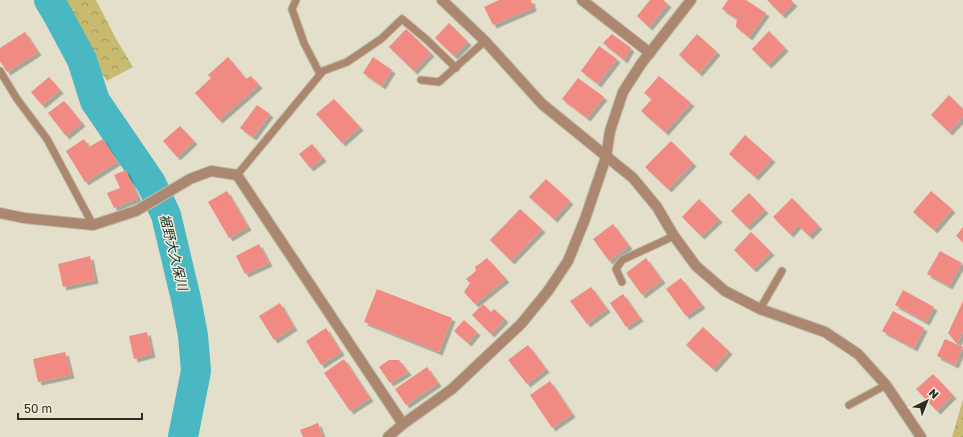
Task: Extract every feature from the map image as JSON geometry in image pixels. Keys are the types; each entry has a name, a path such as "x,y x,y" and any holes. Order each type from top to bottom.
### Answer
{"street":[{"path":"442,0 485,41 542,104 633,178 657,207 674,236 696,266 725,291 760,309 825,332 858,354 886,385 921,437"},
{"path":"582,0 650,53"},
{"path":"388,437 403,424 452,389 521,324 548,291 568,261 588,212 606,157 610,131 623,92 650,53 691,0"},
{"path":"0,213 24,218 93,225 136,211 190,179 211,171 237,175 403,424"}],"lane":[{"path":"296,0 292,10 304,43 320,74"},
{"path":"237,175 323,71 347,62 381,39 402,19 427,40 456,68"},
{"path":"421,80 439,82 485,41"},
{"path":"0,71 17,99 47,139 93,225"},
{"path":"622,282 616,269 622,260 674,236"},
{"path":"760,309 782,271"},
{"path":"849,405 886,385"}],"green space":[{"path":"50,0 96,0 116,39 133,67 107,81"},
{"path":"963,400 963,437 952,437"}],"building":[{"path":"499,0 531,0 533,8 493,25 484,7"},
{"path":"650,0 663,0 668,4 649,27 637,16"},
{"path":"728,0 746,0 766,13 749,37 736,27 737,19 722,9"},
{"path":"767,0 791,0 794,3 782,15"},
{"path":"449,23 468,42 454,56 435,38"},
{"path":"406,29 431,53 414,71 389,47"},
{"path":"769,31 785,48 768,65 752,49"},
{"path":"25,32 38,52 7,72 0,61 0,48"},
{"path":"612,34 631,48 624,60 603,43"},
{"path":"697,34 717,52 699,73 679,55"},
{"path":"599,46 617,59 598,84 581,71"},
{"path":"228,57 246,79 251,76 259,85 219,120 195,93 211,78 208,75"},
{"path":"373,57 392,70 382,86 363,73"},
{"path":"659,76 691,103 665,132 641,111 652,99 644,93"},
{"path":"49,77 60,90 42,105 31,92"},
{"path":"578,78 604,97 587,118 562,99"},
{"path":"949,95 963,109 963,117 949,132 931,115"},
{"path":"334,99 360,127 342,143 316,114"},
{"path":"64,101 82,123 66,136 48,113"},
{"path":"257,105 270,114 253,137 240,128"},
{"path":"180,126 194,141 177,157 163,141"},
{"path":"745,135 772,159 755,177 729,154"},
{"path":"84,139 89,147 103,139 117,162 85,182 66,151"},
{"path":"671,141 693,163 668,189 645,167"},
{"path":"312,144 323,158 310,168 299,154"},
{"path":"126,170 138,198 114,208 107,193 120,188 114,175"},
{"path":"546,179 570,201 554,219 529,197"},
{"path":"227,191 248,227 229,238 208,202"},
{"path":"931,191 952,209 934,230 913,212"},
{"path":"749,193 765,210 747,227 731,211"},
{"path":"792,198 819,226 809,236 798,225 790,234 773,217"},
{"path":"699,199 719,219 701,236 682,217"},
{"path":"520,209 542,229 511,261 490,240"},
{"path":"613,224 629,246 609,261 593,239"},
{"path":"963,227 963,242 956,236"},
{"path":"751,232 771,252 753,269 734,250"},
{"path":"259,244 269,263 245,274 236,256"},
{"path":"940,251 962,263 949,286 927,274"},
{"path":"90,256 95,280 63,287 58,264"},
{"path":"487,258 506,279 475,304 464,292 470,283 466,279 476,271 475,267"},
{"path":"646,258 662,280 642,295 626,273"},
{"path":"681,278 702,305 686,316 666,289"},
{"path":"591,287 607,309 587,324 570,301"},
{"path":"377,289 452,318 439,352 364,322"},
{"path":"903,290 934,307 926,322 895,305"},
{"path":"623,294 640,318 626,327 610,303"},
{"path":"963,301 963,331 957,344 948,333"},
{"path":"280,303 294,327 274,340 259,316"},
{"path":"483,304 491,312 494,309 505,319 491,334 472,315"},
{"path":"893,311 924,328 914,348 882,331"},
{"path":"464,320 477,332 468,343 454,331"},
{"path":"703,327 729,351 713,369 686,345"},
{"path":"326,328 341,352 321,365 306,341"},
{"path":"147,332 152,354 134,359 129,336"},
{"path":"945,339 963,347 955,365 937,356"},
{"path":"528,345 546,369 527,384 508,360"},
{"path":"65,352 71,375 38,382 33,359"},
{"path":"344,359 370,398 350,411 324,373"},
{"path":"389,360 399,360 408,372 390,383 379,367"},
{"path":"427,367 438,383 406,405 395,389"},
{"path":"933,374 953,395 937,411 916,389"},
{"path":"550,381 572,414 552,428 530,395"},
{"path":"318,423 323,437 303,437 300,430"}],"waterway":[{"name":"裾野大久保川","path":"49,0 82,60 95,101 151,183 166,215 193,335 196,371 183,437"}]}
